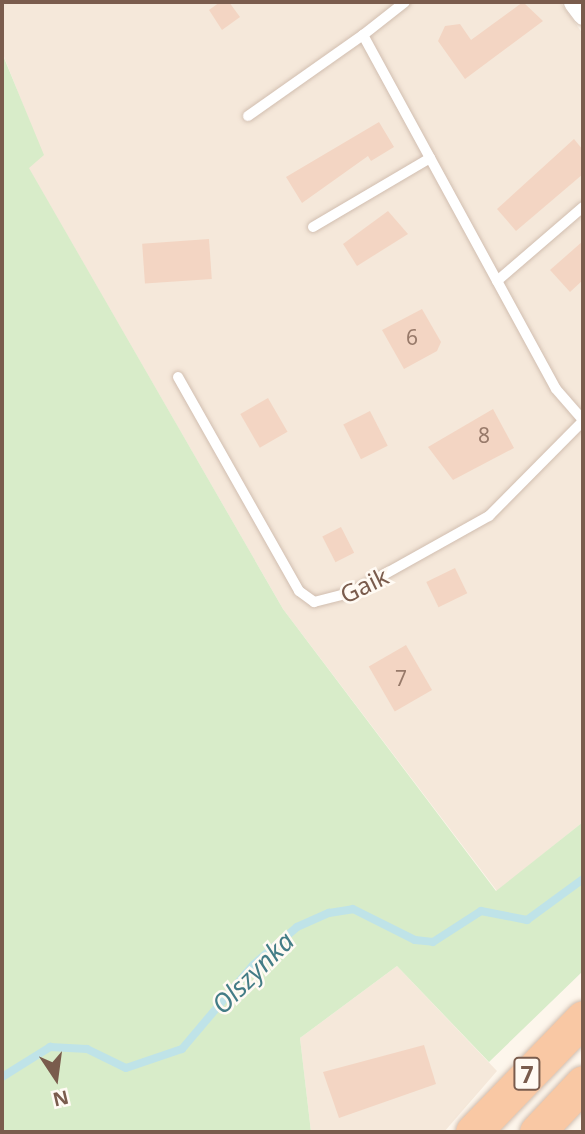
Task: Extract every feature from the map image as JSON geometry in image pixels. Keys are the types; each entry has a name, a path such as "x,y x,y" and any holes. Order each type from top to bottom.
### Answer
{"highway":[{"name":"7","path":"473,1132 583,1018"},
{"name":"7","path":"537,1132 583,1083"}],"street":[{"path":"574,2 583,14"}],"lane":[{"path":"248,116 405,2"},
{"path":"363,35 556,389 583,421"},
{"path":"313,227 430,158"},
{"path":"497,281 583,207"},
{"name":"Gaik","path":"178,377 299,591 314,602 354,592 489,516 583,421"}],"shaded area":[{"path":"2,2 560,2 583,34 583,822 497,891 283,609 28,167 43,155 2,52"},
{"path":"397,966 497,1071 444,1132 311,1132 300,1038"}],"green space":[{"path":"2,53 44,155 29,168 283,609 496,891 583,822 583,971 489,1062 397,966 300,1038 311,1132 2,1132"}],"building":[{"path":"220,2 229,2 240,17 222,30 209,10"},
{"path":"523,2 543,21 465,79 438,41 445,26 460,24 471,40"},
{"path":"379,122 394,147 371,161 368,156 302,203 286,177"},
{"path":"574,139 583,150 583,174 516,231 497,209"},
{"path":"388,211 408,234 357,266 343,244"},
{"path":"209,239 212,279 145,284 142,244"},
{"path":"583,241 583,280 570,292 550,270"},
{"path":"422,309 441,342 437,351 404,369 382,330"},
{"path":"268,398 288,432 260,448 240,414"},
{"path":"493,409 514,448 453,480 428,447"},
{"path":"370,411 388,446 361,459 343,425"},
{"path":"341,527 354,553 335,562 322,537"},
{"path":"455,568 467,593 439,607 426,582"},
{"path":"406,645 432,690 395,712 369,666"},
{"path":"424,1045 436,1084 339,1118 323,1072"}],"waterway":[{"name":"Olszynka","path":"2,1077 50,1047 87,1049 126,1068 182,1049 253,965 297,927 329,913 353,909 415,940 433,942 481,911 527,920 583,879"}]}
